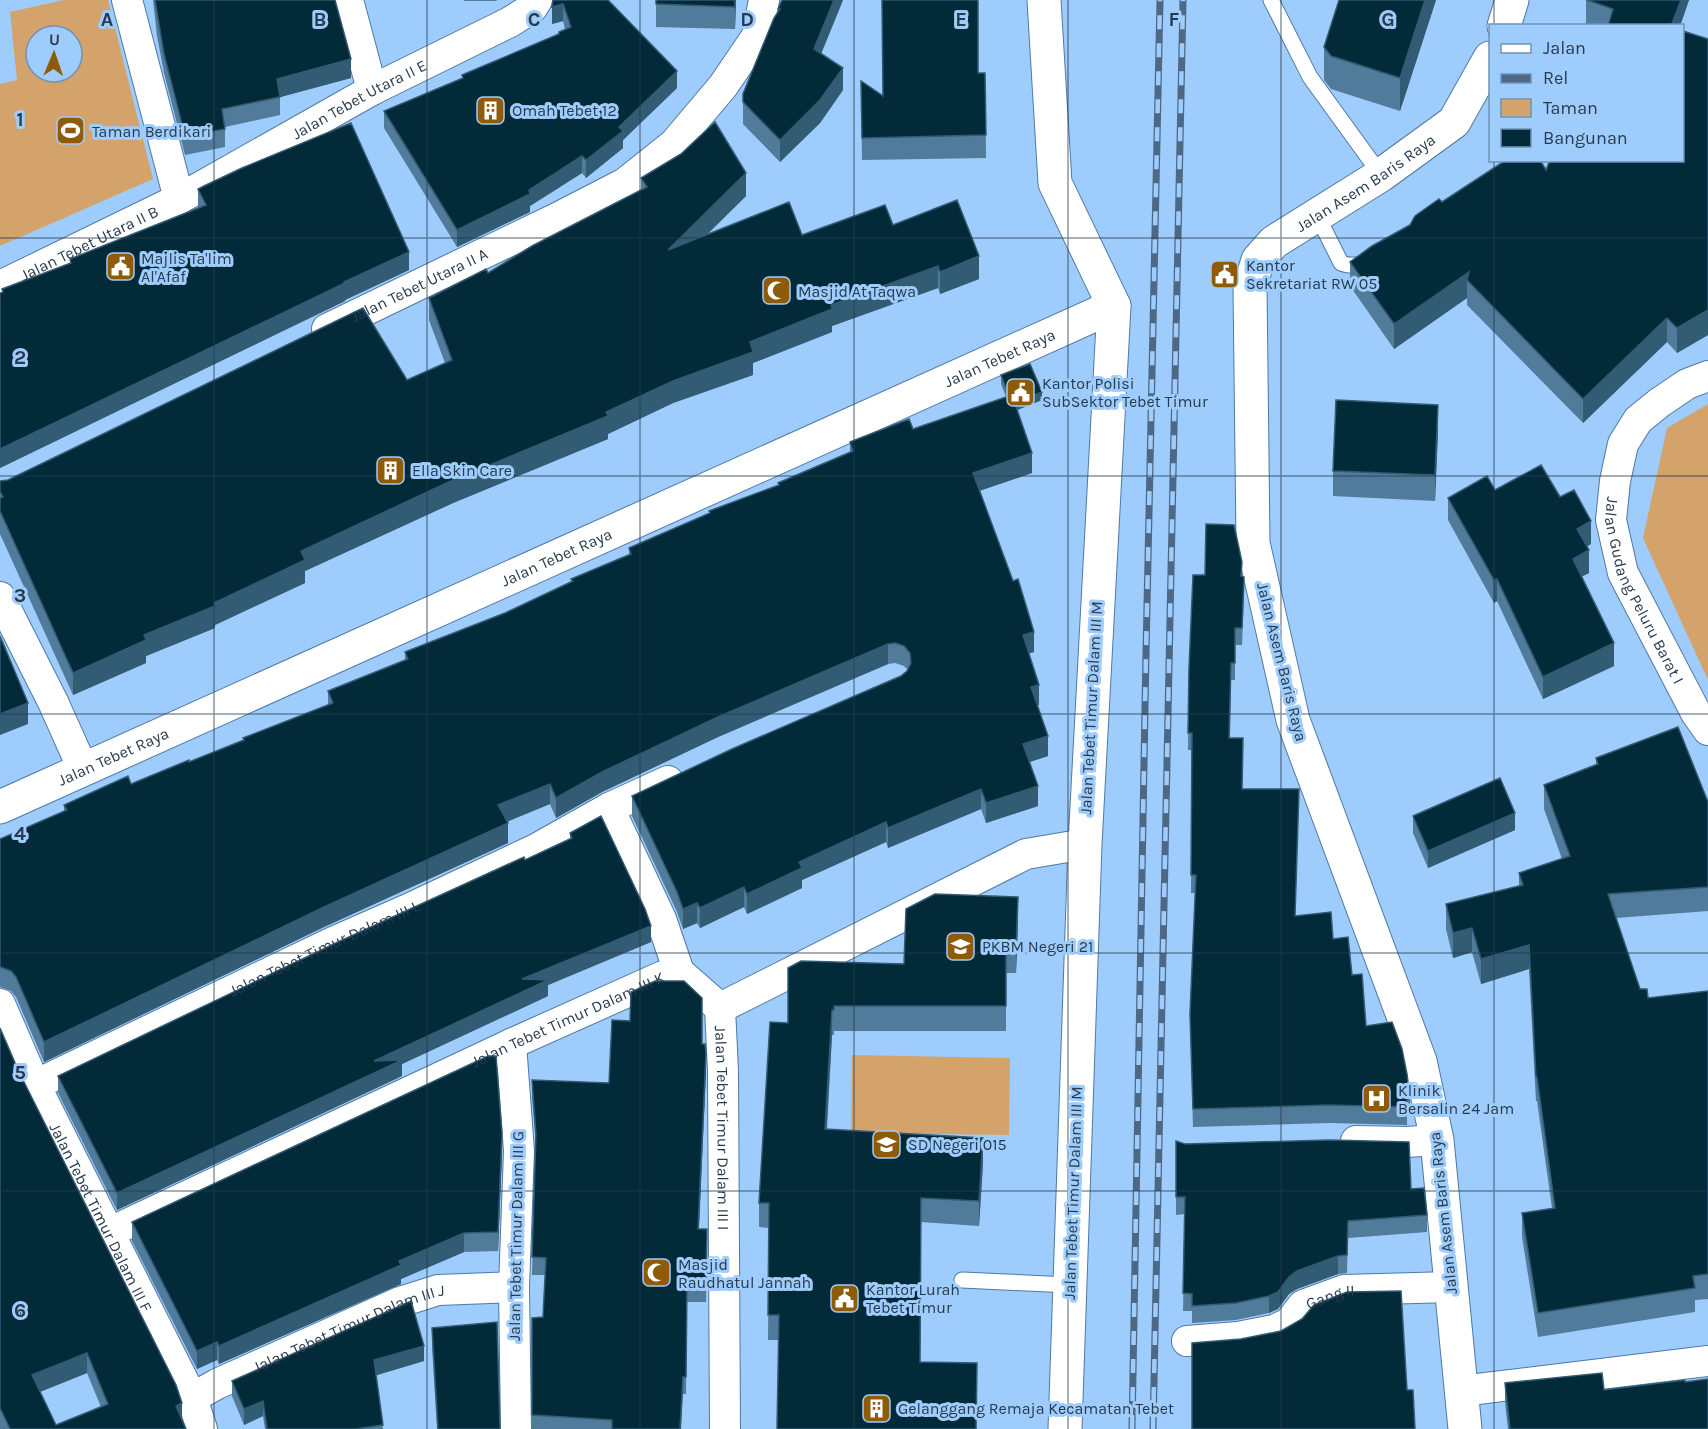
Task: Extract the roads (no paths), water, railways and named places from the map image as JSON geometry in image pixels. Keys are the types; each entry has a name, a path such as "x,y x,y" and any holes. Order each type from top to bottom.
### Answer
{"street":[{"path":"128,0 179,199"},
{"path":"348,0 372,90"},
{"name":"Jalan Tebet Utara II E","path":"179,199 372,90 510,22 532,8 537,0"},
{"name":"Jalan Tebet Utara II A","path":"299,343 625,183 674,144 723,86 756,36 764,0"},
{"name":"Jalan Tebet Timur Dalam III M","path":"1044,0 1055,183 1114,306 1085,844 1065,1429"},
{"path":"1505,24 1512,0"},
{"name":"Jalan Asem Baris Raya","path":"1465,1429 1437,1140 1420,1061 1293,720 1253,543 1250,286 1258,260 1274,242 1381,175 1454,122 1489,61"},
{"name":"Jalan Tebet Utara II B","path":"0,285 179,199"},
{"name":"Jalan Tebet Raya","path":"0,807 1114,306"},
{"name":"Jalan Gudang Peluru Barat I","path":"1708,376 1688,384 1638,420 1623,444 1611,520 1623,573 1696,713 1708,730"},
{"path":"0,597 53,702 83,769"},
{"name":"Jalan Tebet Timur Dalam III L","path":"35,1085 331,943 536,849 609,808 693,768"},
{"path":"609,808 661,919 679,972"},
{"path":"720,1008 1026,854 1085,844"},
{"name":"Jalan Tebet Timur Dalam III K","path":"108,1233 511,1044 663,976 679,972 720,1008"},
{"name":"Jalan Tebet Timur Dalam III F","path":"0,1004 35,1085 192,1398 202,1429"},
{"name":"Jalan Tebet Timur Dalam III I","path":"720,1008 723,1083 725,1429"},
{"name":"Jalan Tebet Timur Dalam III G","path":"511,1044 519,1150 514,1287 516,1429"},
{"path":"1329,1140 1407,1142 1437,1140"},
{"name":"Jalan Tebet Timur Dalam III J","path":"192,1398 217,1384 400,1302 438,1290 514,1287"},
{"name":"Gang II","path":"1187,1341 1238,1337 1274,1330 1289,1323 1303,1305 1344,1290 1451,1287"},
{"path":"1461,1391 1708,1362"}],"lane":[{"path":"1271,0 1310,77 1381,175"},
{"path":"1317,215 1341,263 1347,266 1362,265 1379,255"},
{"path":"962,1280 1070,1285"}],"railway":[{"path":"1132,1429 1160,0"},
{"path":"1153,1429 1183,0"}],"place":[{"name":"Omah Tebet 12","path":"491,110"},
{"name":"Taman Berdikari","path":"71,131"},
{"name":"Majlis Ta'lim Al'Afaf","path":"120,267"},
{"name":"Kantor Sekretariat RW 05","path":"1225,274"},
{"name":"Masjid At Taqwa","path":"777,291"},
{"name":"Kantor Polisi SubSektor Tebet Timur","path":"1021,392"},
{"name":"Ella Skin Care","path":"391,470"},
{"name":"PKBM Negeri 21","path":"961,946"},
{"name":"Klinik Bersalin 24 Jam","path":"1377,1099"},
{"name":"SD Negeri 015","path":"887,1144"},
{"name":"Masjid Raudhatul Jannah","path":"657,1273"},
{"name":"Kantor Lurah Tebet Timur","path":"845,1298"},
{"name":"Gelanggang Remaja Kecamatan Tebet","path":"877,1408"}]}
